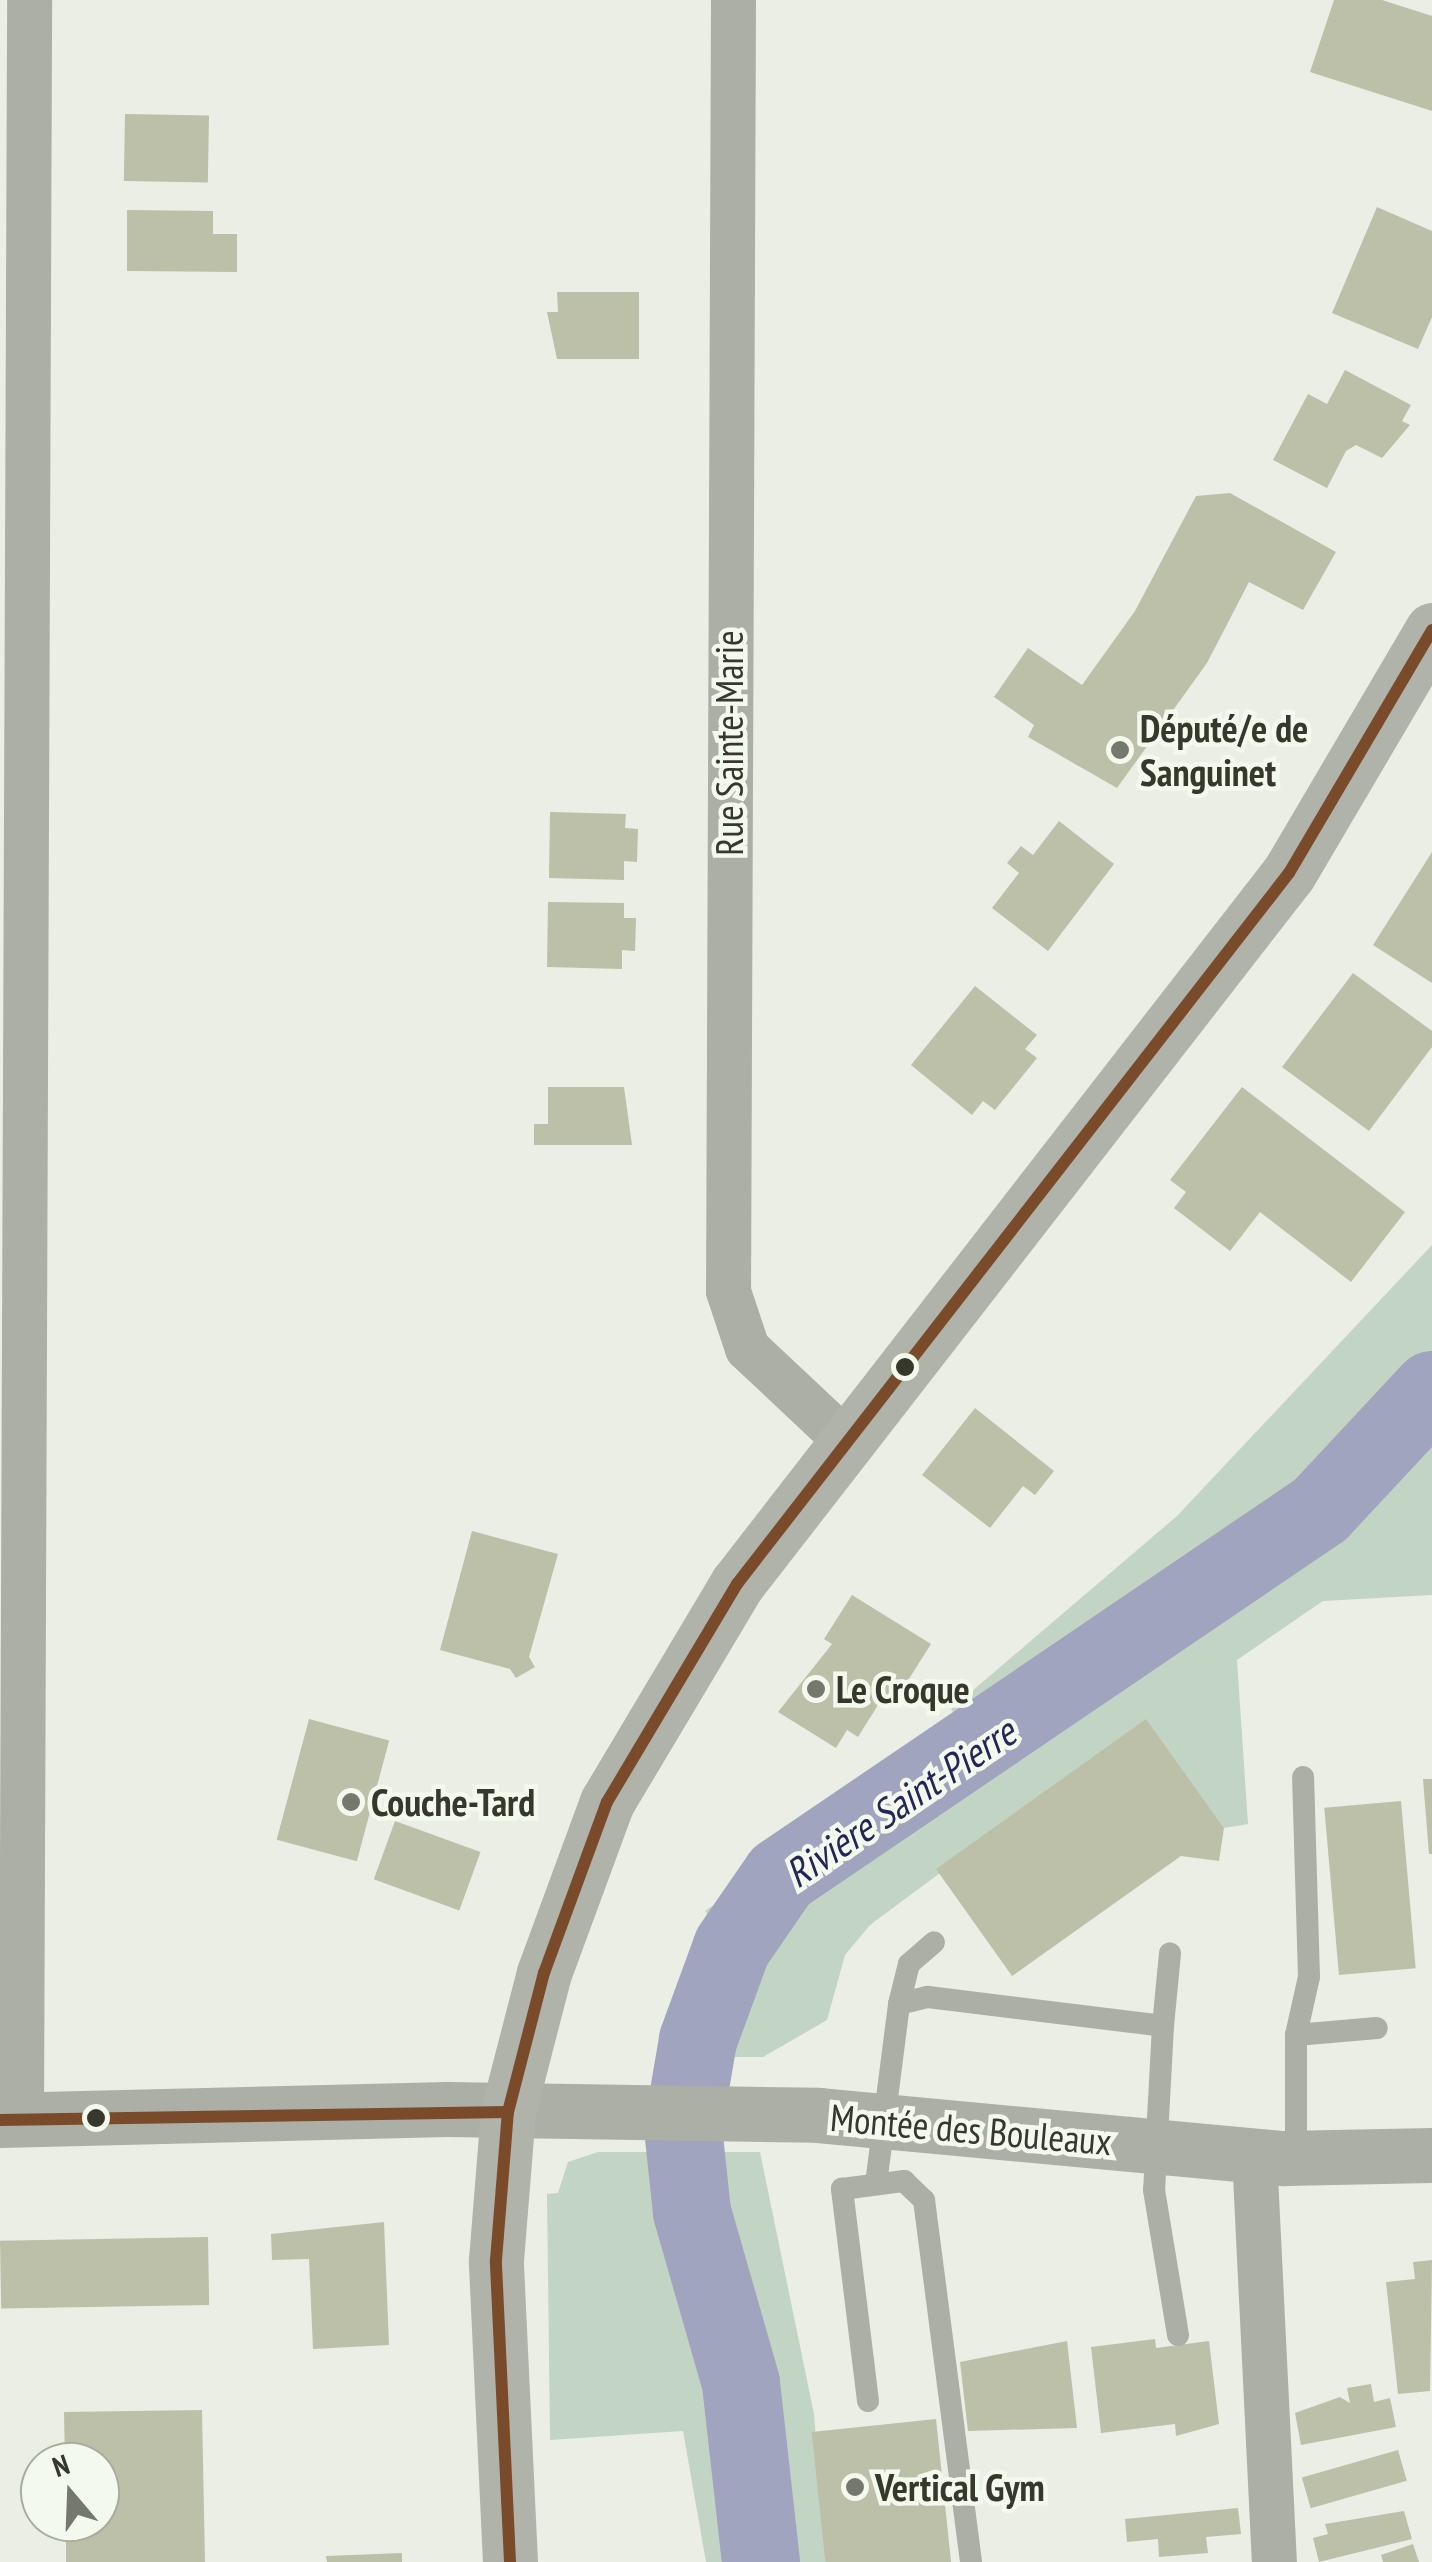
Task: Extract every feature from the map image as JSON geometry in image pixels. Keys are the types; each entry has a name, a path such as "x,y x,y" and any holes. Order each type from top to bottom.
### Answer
{"main road":[{"path":"510,2562 496,2274 508,2112 544,1973 616,1786 709,1625 844,1440 1252,926 1432,630"}],"street":[{"path":"10,2120 14,538 29,0"},
{"name":"Rue Sainte-Marie","path":"733,0 728,1291 747,1348 844,1440"},
{"name":"Montée des Bouleaux","path":"10,2120 508,2112 761,2114 880,2118 1275,2156 1432,2155"},
{"path":"1274,2562 1275,2156"}],"lane":[{"path":"1275,2156 1309,1977 1303,1777"},
{"path":"876,2184 880,2118 899,2004 909,1964 934,1942"},
{"path":"1170,1953 1154,2190 1178,2335"},
{"path":"899,2004 928,1997 1163,2026"},
{"path":"1296,2035 1377,2028"},
{"path":"868,2402 842,2189 914,2184 924,2200 971,2562"}],"green space":[{"path":"1432,1245 1432,1595 1323,1601 1237,1660 1248,1824 1224,1828 1146,1720 870,1925 845,1955 827,2020 763,2057 706,2057 739,1956 705,1911 968,1732 951,1709 1177,1516"},
{"path":"598,2152 760,2152 814,2414 826,2562 706,2562 683,2431 550,2440 547,2194 558,2193 568,2162"}],"building":[{"path":"1334,0 1382,0 1432,16 1432,111 1310,72"},
{"path":"125,114 209,115 208,182 124,181"},
{"path":"1377,207 1432,231 1432,317 1418,349 1332,313"},
{"path":"127,210 213,211 213,234 237,234 237,272 127,271"},
{"path":"557,292 639,292 639,359 557,359 547,312 558,312"},
{"path":"1345,370 1411,405 1402,421 1410,425 1382,458 1356,445 1346,451 1327,488 1273,460 1308,394 1327,404"},
{"path":"1230,493 1336,552 1303,610 1249,582 1207,663 1117,788 1028,737 1034,725 994,697 1028,648 1082,685 1135,611 1196,496"},
{"path":"550,812 626,814 625,828 638,829 637,862 624,861 624,880 549,878"},
{"path":"1059,821 1114,864 1048,951 992,908 1019,873 1007,863 1021,846 1033,855"},
{"path":"1432,852 1432,983 1373,945"},
{"path":"548,902 624,903 624,918 636,918 635,951 622,950 622,969 547,967"},
{"path":"1353,973 1432,1031 1432,1047 1369,1131 1282,1067"},
{"path":"975,986 1037,1035 1025,1049 1037,1058 995,1110 983,1101 972,1115 911,1065"},
{"path":"548,1087 624,1087 632,1145 534,1145 534,1124 548,1124"},
{"path":"1242,1087 1405,1212 1351,1282 1260,1212 1230,1251 1174,1208 1186,1192 1170,1180"},
{"path":"975,1408 1054,1471 1035,1495 1023,1486 990,1528 922,1475"},
{"path":"472,1531 558,1554 529,1657 535,1667 516,1678 510,1669 440,1650"},
{"path":"852,1595 931,1644 893,1704 883,1697 858,1737 847,1730 836,1748 778,1712 832,1644 824,1639"},
{"path":"309,1719 389,1740 357,1861 277,1840"},
{"path":"1146,1719 1224,1828 1219,1861 1181,1856 1012,1976 936,1869"},
{"path":"1423,1779 1432,1779 1432,1854 1429,1854"},
{"path":"1401,1801 1416,1968 1339,1975 1324,1808"},
{"path":"395,1821 481,1852 459,1910 374,1879"},
{"path":"384,2222 389,2345 313,2349 309,2259 272,2260 271,2234"},
{"path":"208,2237 209,2305 1,2309 0,2241"},
{"path":"1432,2260 1430,2391 1398,2394 1386,2282 1415,2279 1413,2262"},
{"path":"1155,2339 1156,2348 1209,2341 1219,2424 1176,2436 1175,2424 1101,2433 1091,2347"},
{"path":"1067,2341 1077,2428 968,2431 960,2362"},
{"path":"1371,2384 1374,2402 1390,2398 1396,2427 1301,2445 1295,2413 1340,2397 1350,2403 1347,2388"},
{"path":"202,2410 205,2562 66,2562 66,2542 120,2542 120,2442 65,2442 64,2412"},
{"path":"936,2419 951,2562 825,2562 812,2432"},
{"path":"1398,2450 1407,2481 1311,2508 1302,2478"},
{"path":"1238,2508 1241,2534 1206,2537 1208,2553 1159,2557 1158,2539 1127,2542 1125,2519"},
{"path":"1404,2511 1412,2539 1319,2562 1313,2538 1328,2534 1325,2524"},
{"path":"1413,2544 1419,2562 1383,2562 1381,2555"},
{"path":"402,2553 402,2562 327,2562 326,2556"}],"waterway":[{"name":"Rivière Saint-Pierre","path":"761,2562 741,2383 692,2212 683,2128 698,2040 732,1947 781,1876 1320,1510 1432,1390"}],"transit line":[{"path":"510,2562 496,2260 508,2112 544,1973 607,1802 737,1584 1289,873 1432,630"},
{"path":"0,2120 508,2112"}],"place":[{"name":"Député/e de Sanguinet","path":"1120,750"},
{"name":"Le Croque","path":"816,1689"},
{"name":"Couche-Tard","path":"351,1802"},
{"name":"Vertical Gym","path":"855,2487"}]}
